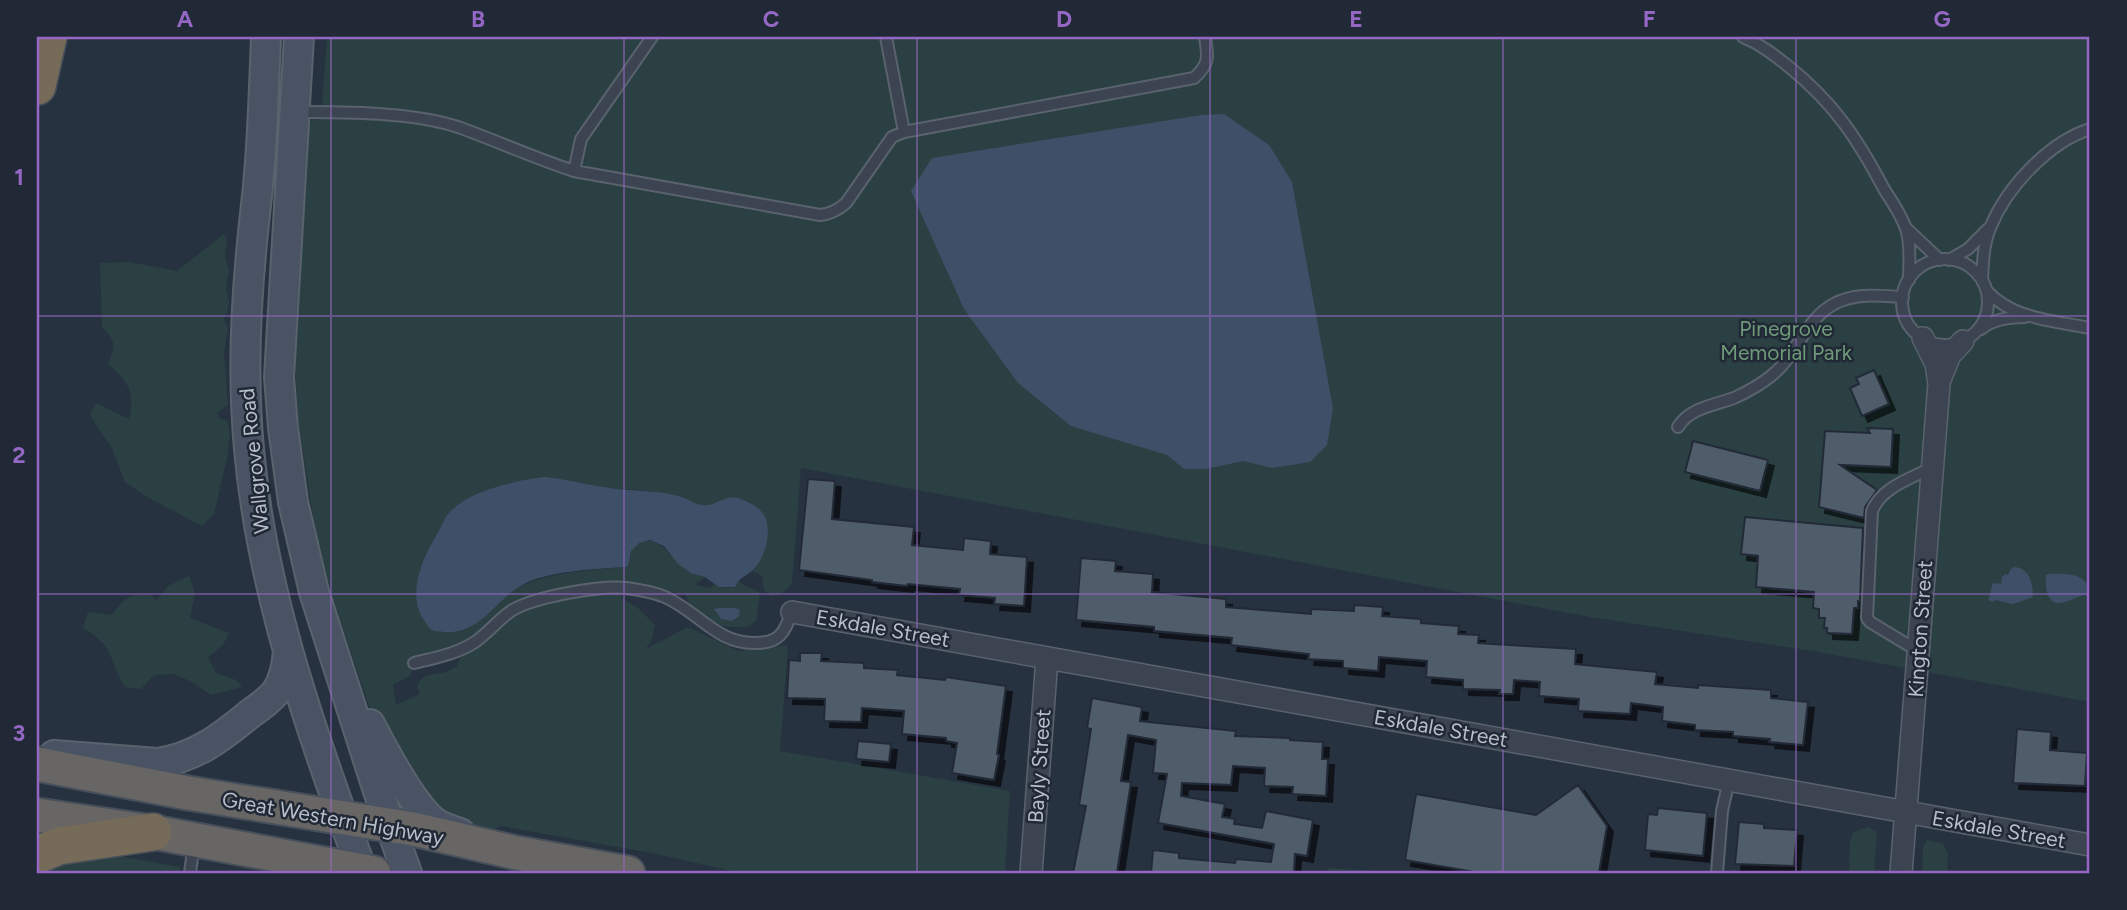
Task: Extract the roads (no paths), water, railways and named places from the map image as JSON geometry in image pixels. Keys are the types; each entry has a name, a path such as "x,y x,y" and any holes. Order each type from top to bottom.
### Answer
{"highway":[{"path":"37,86 48,37"},
{"name":"Great Western Highway","path":"37,764 188,793 390,826 628,873"},
{"path":"37,815 153,832 366,873"},
{"path":"37,855 60,846 153,832"}],"main road":[{"name":"Wallgrove Road","path":"266,37 259,174 247,292 246,381 249,450 269,576 288,648 343,818 366,873"},
{"name":"Wallgrove Road","path":"299,37 279,377 283,428 293,502 314,592 407,873"},
{"path":"37,756 58,755 157,763 194,754 228,732 276,691 286,666 288,648"},
{"path":"341,673 394,766 431,819 448,829 517,853"}],"street":[{"name":"Kington Street","path":"1938,384 1950,355 1968,337"},
{"name":"Kington Street","path":"1901,873 1938,384 1936,364 1923,338"},
{"name":"Eskdale Street","path":"792,612 2090,845"},
{"name":"Bayly Street","path":"1031,873 1047,658"}],"lane":[{"path":"574,171 581,139 652,37"},
{"path":"886,37 904,132"},
{"path":"294,113 401,116 430,121 457,127 574,171 828,215 846,203 892,137 904,132 1194,78 1207,65 1205,37"},
{"path":"1743,37 1762,45 1807,81 1837,113 1863,148 1906,228 1910,258 1909,281 1903,297 1904,311 1909,324 1923,338 1943,345 1968,337 1988,323 2035,318"},
{"path":"1762,45 1771,37"},
{"path":"1968,337 1982,325 1986,314 1988,303 1984,286 1983,253 1991,226 2002,205 2042,157 2064,141 2090,129"},
{"path":"1909,281 1922,267 1968,249 1991,226"},
{"path":"1906,228 1944,260 1968,266 2004,306 2035,318 2090,328"},
{"path":"1678,427 1694,412 1736,397 1772,375 1789,358 1820,314 1833,304 1861,295 1903,297"},
{"path":"1918,651 1867,618 1872,511 1885,492 1931,468"},
{"path":"414,663 472,644 511,611 525,604 552,596 600,589 623,588 660,595 675,602 726,638 746,643 776,639 785,631 792,612"},
{"path":"1717,873 1722,811 1729,780"},
{"path":"190,873 195,840"}],"water":[{"path":"1224,114 1269,145 1292,182 1333,408 1327,445 1310,462 1272,468 1243,461 1206,469 1184,469 1167,455 1071,426 1018,383 964,309 911,191 932,158 1201,115"},
{"path":"545,477 613,489 672,494 702,505 728,498 741,499 758,508 766,519 768,532 764,552 754,569 735,587 719,587 705,577 691,573 678,564 664,546 650,540 639,543 631,551 628,566 546,576 514,590 478,622 468,627 457,631 432,630 418,608 417,584 419,572 448,515 459,504 482,492"},
{"path":"2015,567 2020,568 2030,578 2033,597 2013,604 1988,600 1993,583 2001,584 2001,578"},
{"path":"2069,574 2081,578 2089,587 2090,594 2056,603 2048,594 2046,575"},
{"path":"714,609 740,610 739,616 732,621 721,619"}],"park label":[{"name":"Pinegrove Memorial Park","path":"1786,340"}]}
